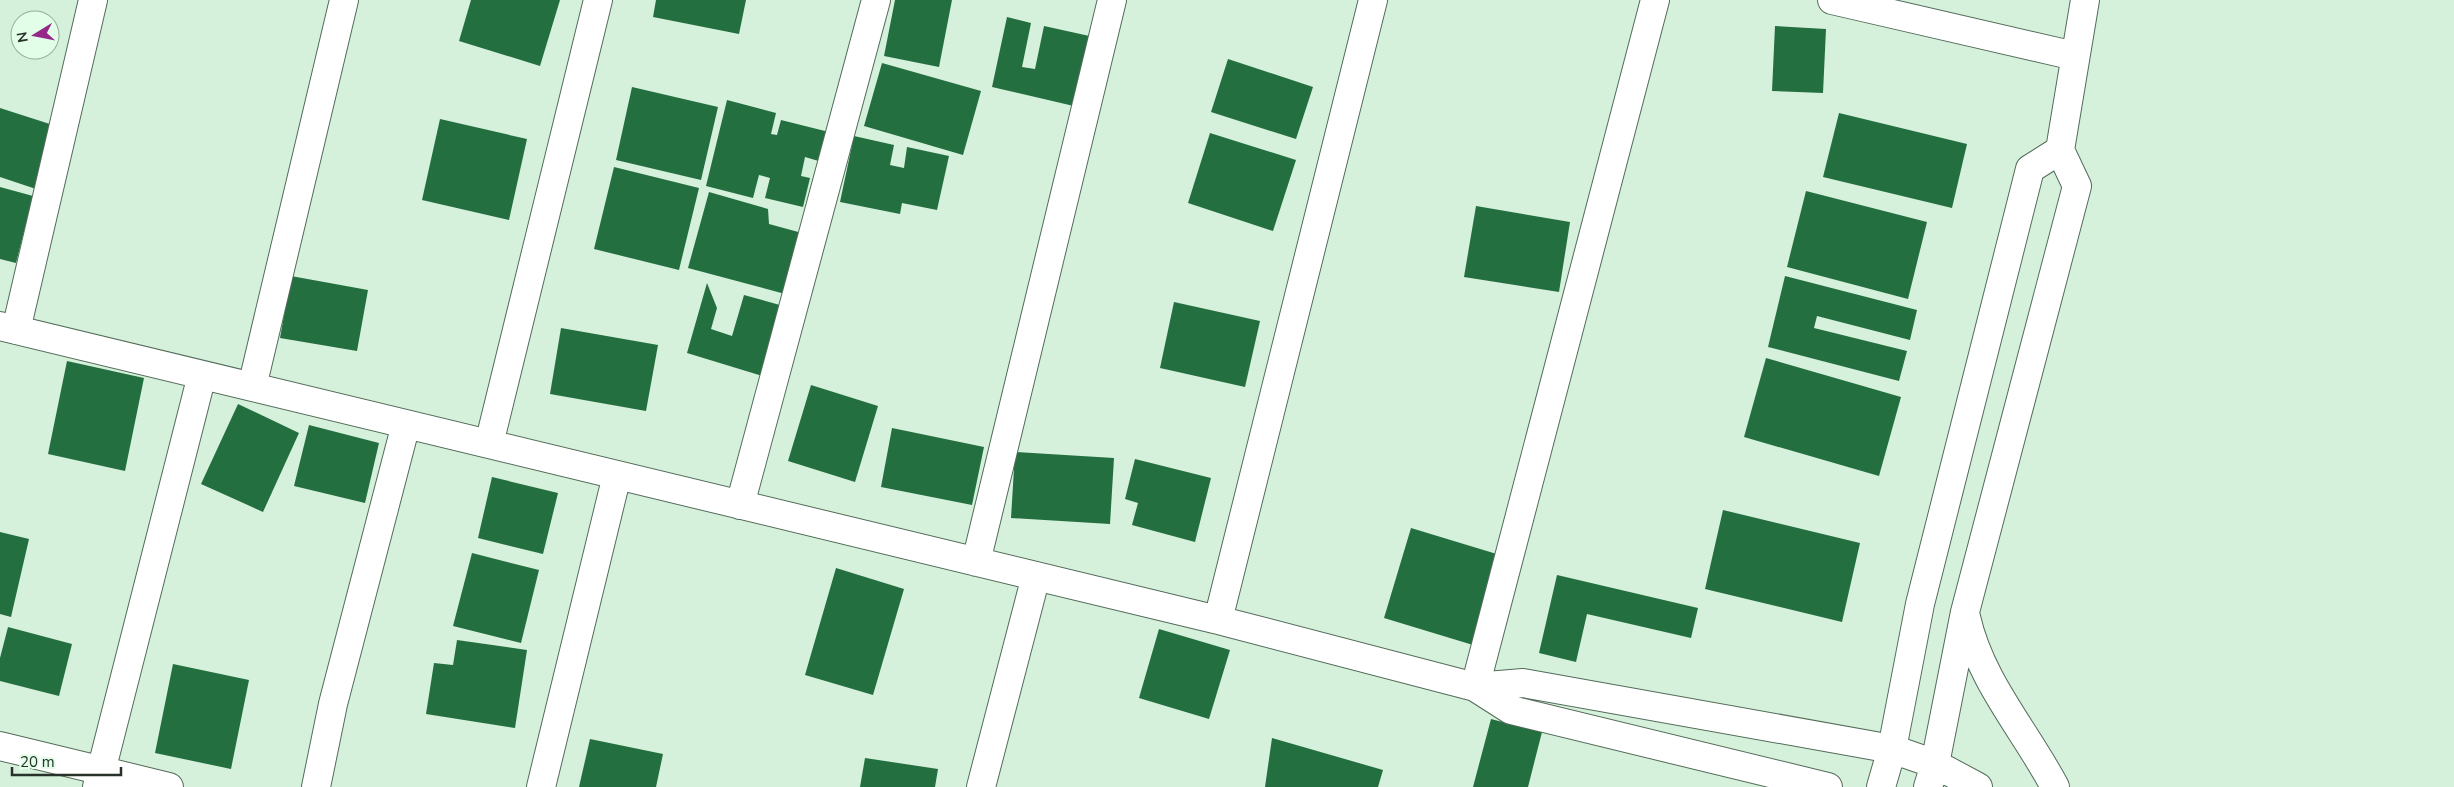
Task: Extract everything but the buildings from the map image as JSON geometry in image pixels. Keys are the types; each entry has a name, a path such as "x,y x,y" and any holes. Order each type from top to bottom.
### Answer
{"street":[{"path":"93,0 8,328 1218,620 1475,687 1511,710 1828,787"},
{"path":"252,387 344,0"},
{"path":"489,444 598,0"},
{"path":"740,505 876,0"},
{"path":"976,562 1112,0"},
{"path":"1218,620 1373,0"},
{"path":"1475,687 1654,0"},
{"path":"1832,0 2075,56"},
{"path":"1932,775 1964,612 2077,186 2060,150 2085,0"},
{"path":"1881,787 1892,749 1920,604 2030,169 2060,150"},
{"path":"99,779 202,375"},
{"path":"316,787 333,704 406,424"},
{"path":"541,787 617,475"},
{"path":"981,787 1036,576"},
{"path":"1964,612 1971,640 2004,706 2055,787"},
{"path":"1475,687 1523,683 1892,749 1932,775 1978,787"},
{"path":"0,746 99,779 169,787"}]}
